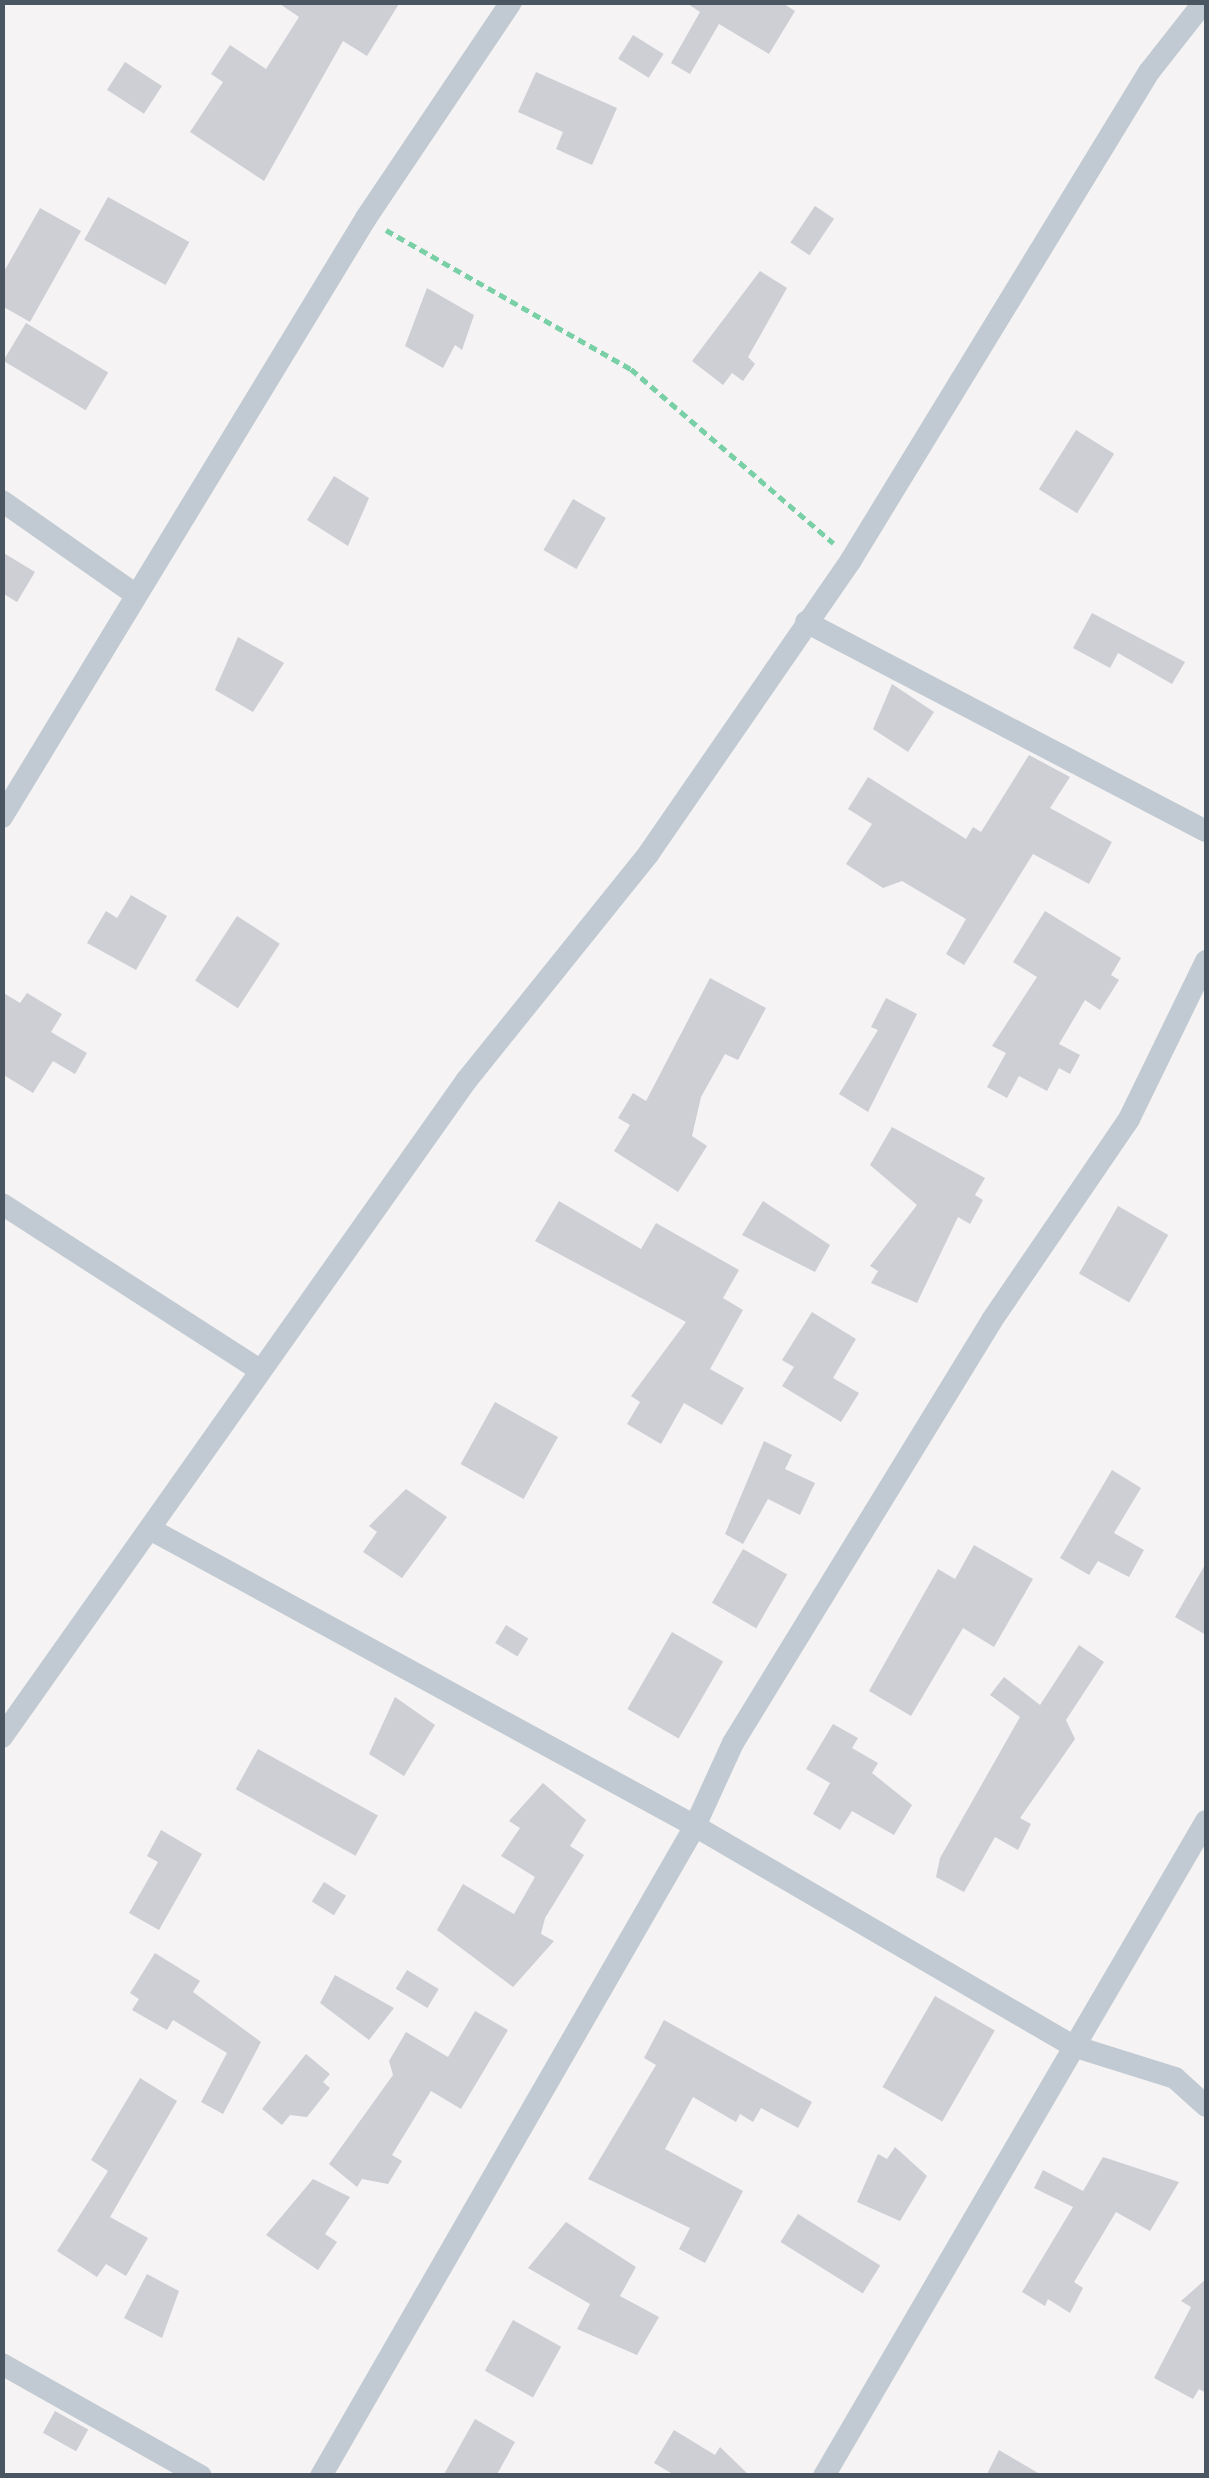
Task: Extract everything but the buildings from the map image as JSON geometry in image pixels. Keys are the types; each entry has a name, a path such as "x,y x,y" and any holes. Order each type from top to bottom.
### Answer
{"street":[{"path":"2,817 366,218 512,2"},
{"path":"2,1737 466,1082 649,853 850,560 1139,88 1204,2"},
{"path":"2,500 135,594"},
{"path":"806,622 1206,831"},
{"path":"321,2476 695,1826 780,1662 992,1320 1129,1119 1206,962"},
{"path":"2,1204 260,1370"},
{"path":"150,1529 695,1826 1073,2046 1175,2078 1206,2106"},
{"path":"824,2476 1206,1821"},
{"path":"2,2364 201,2476"}],"path":[{"path":"366,218 631,369 850,560"}]}
